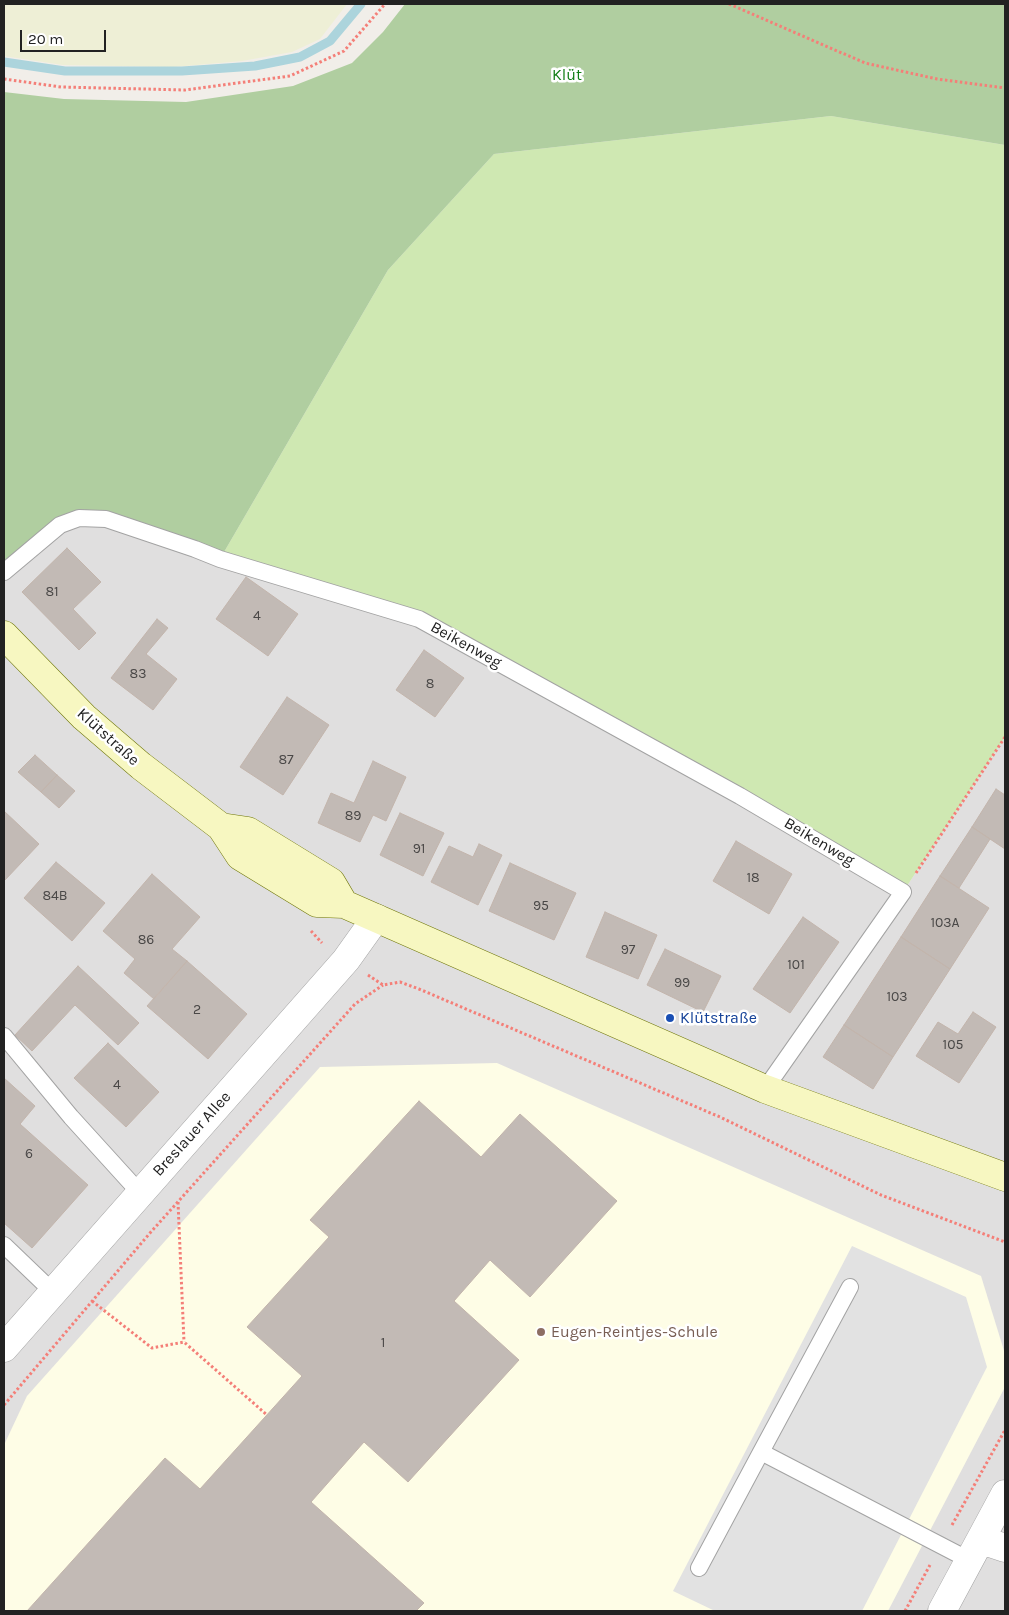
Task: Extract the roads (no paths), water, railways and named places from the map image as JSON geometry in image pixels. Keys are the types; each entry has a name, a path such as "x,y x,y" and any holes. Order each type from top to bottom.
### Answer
{"main road":[{"name":"Klütstraße","path":"4,635 84,716 141,766 221,827 240,856 317,903 344,904 765,1089 1003,1172"}],"street":[{"name":"Breslauer Allee","path":"4,1348 346,960 376,918"},
{"path":"942,1611 985,1549 1005,1494"}],"lane":[{"name":"Beikenweg","path":"4,572 60,525 79,518 106,519 220,558 419,619 740,796 903,892 765,1089"},
{"path":"4,1036 70,1117 140,1193"},
{"path":"4,1245 53,1292"},
{"path":"699,1568 850,1287"},
{"path":"761,1452 894,1522 941,1544 985,1549"}],"waterway":[{"path":"4,62 65,71 182,71 255,66 300,57 330,41 361,4"}],"place":[{"name":"Klütstraße","path":"670,1018"},
{"name":"Eugen-Reintjes-Schule","path":"541,1332"}],"park label":[{"name":"Klüt","path":"567,75"}]}
